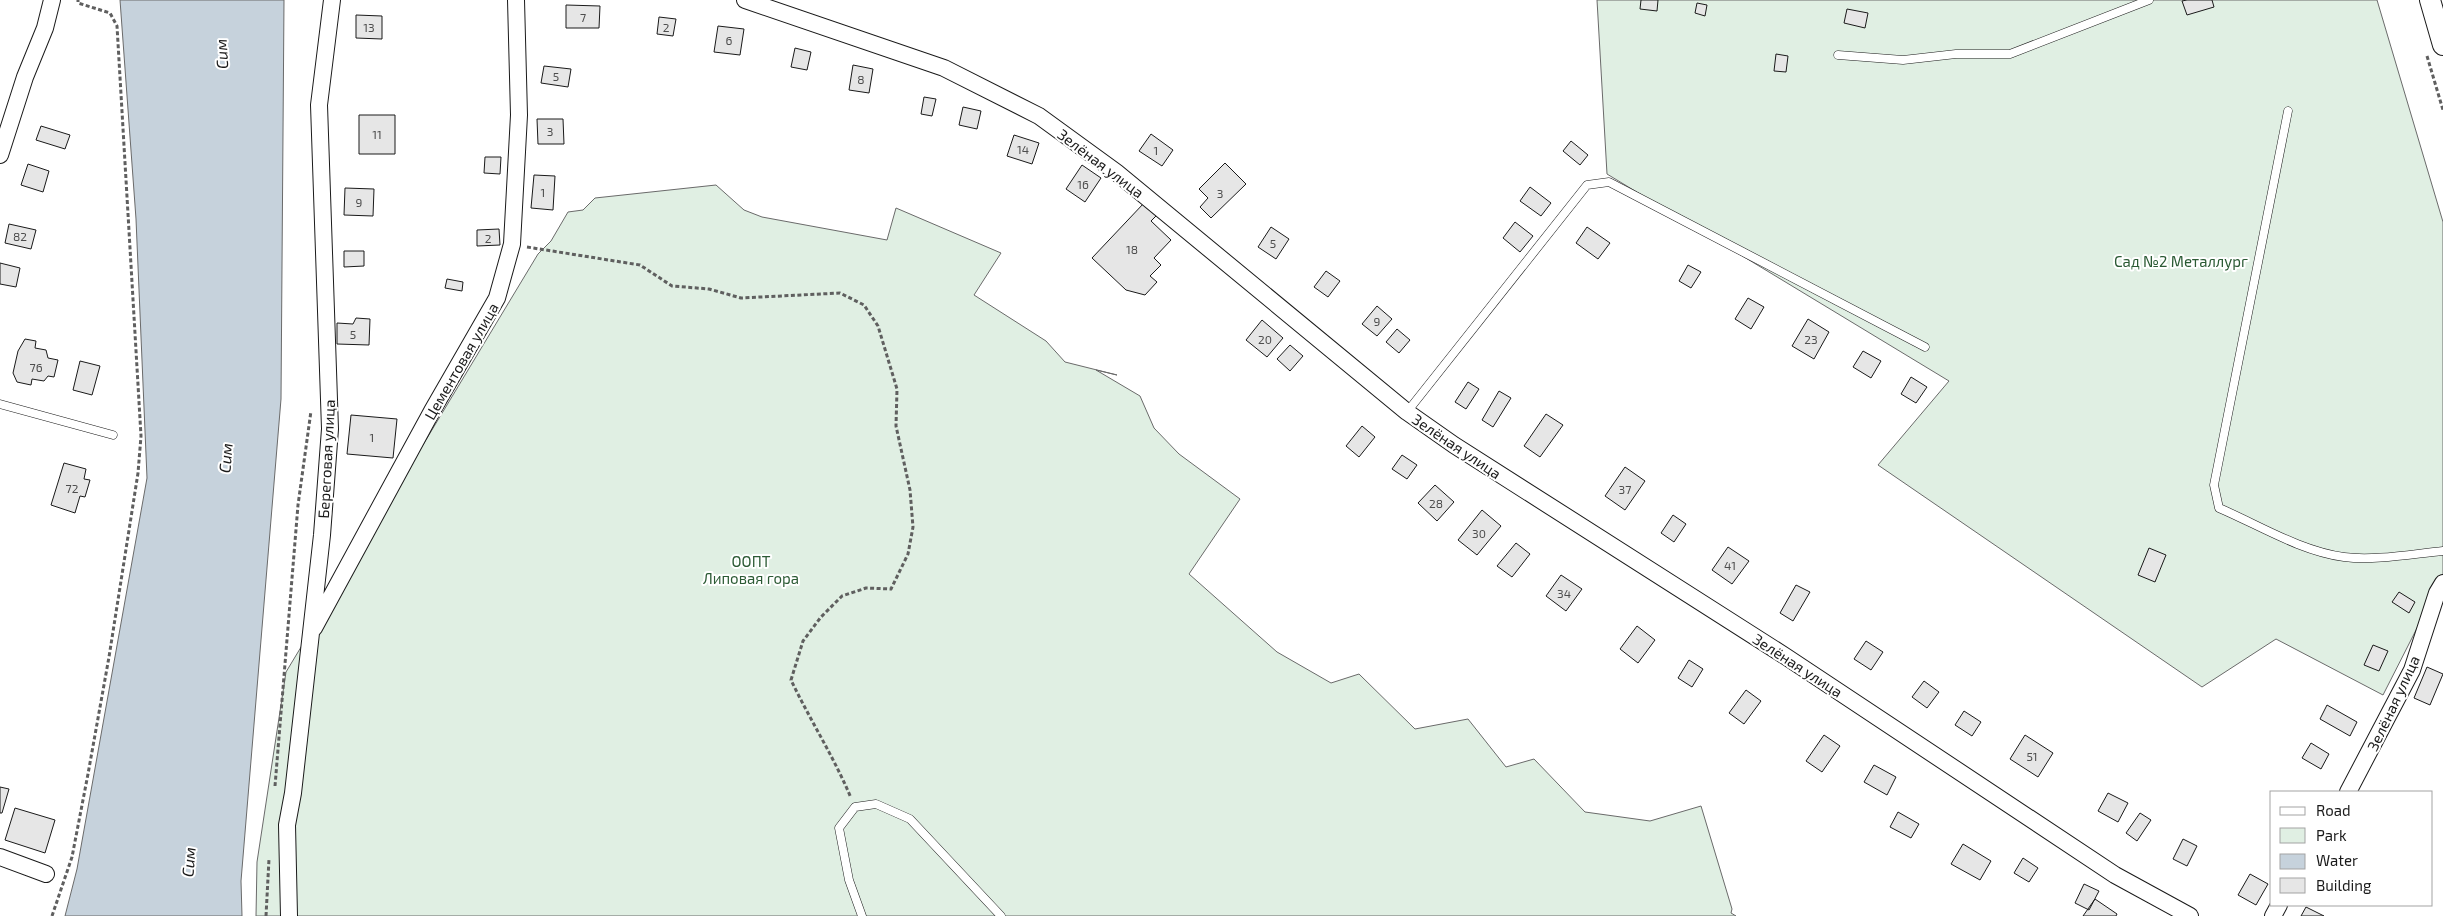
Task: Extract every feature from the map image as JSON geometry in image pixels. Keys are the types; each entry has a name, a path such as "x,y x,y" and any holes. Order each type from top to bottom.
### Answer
{"street":[{"path":"0,155 25,77 45,28 52,0"},
{"name":"Береговая улица","path":"289,916 287,825 294,784 322,535 330,429 319,105 332,0"},
{"name":"Цементовая улица","path":"310,636 432,411 497,298 512,244 519,115 516,0"},
{"name":"Зелёная улица","path":"745,0 944,68 1039,116 1116,172 1407,412 1454,445 1825,682 2115,875 2190,916"},
{"path":"2430,0 2443,45"},
{"name":"Зелёная улица","path":"2349,791 2412,670 2437,593 2443,584"},
{"path":"0,857 46,874"}],"lane":[{"path":"1838,55 1903,60 1956,54 2010,54 2149,0"},
{"path":"2288,111 2214,485 2219,508 2316,551 2345,557 2396,556 2443,551"},
{"name":"Зелёная улица","path":"1407,412 1587,185 1609,182 1925,347"},
{"path":"0,404 114,435"},
{"path":"862,916 849,880 839,828 855,808 876,804 910,819 1001,916"}],"path":[{"path":"512,244 640,265 672,286 709,290 741,298 840,293 864,305 878,326 897,389 896,426 910,490 913,527 908,554 891,588 866,588 842,596 822,617 803,641 791,680 812,723 837,766 855,808"},
{"path":"275,788 298,505 312,409"},
{"path":"266,916 270,857"}],"green space":[{"name":"Сад №2 Металлург","path":"1597,0 2377,0 2443,222 2443,577 2383,695 2276,639 2202,687 1878,465 1949,381 1607,174"},
{"name":"ООПТ Липовая гора","path":"716,185 744,210 762,217 887,240 896,208 1001,253 974,295 1046,341 1065,362 1117,375 1096,370 1140,396 1154,428 1179,454 1240,499 1189,574 1277,652 1331,683 1359,674 1415,729 1468,719 1506,767 1534,759 1585,812 1650,821 1701,806 1732,909 1731,913 1736,916 256,916 257,862 286,672 538,254 551,241 568,212 583,210 595,198"}],"water":[{"name":"Сим","path":"120,0 284,0 281,399 241,881 242,916 65,916 77,869 147,478 136,219"}],"building":[{"path":"1641,0 1658,0 1657,11 1640,9"},
{"path":"2212,0 2214,7 2187,15 2182,1"},
{"path":"1697,3 1707,5 1705,16 1695,13"},
{"path":"566,5 600,6 599,28 566,28"},
{"path":"1847,9 1868,13 1865,28 1844,23"},
{"path":"356,15 382,16 382,39 356,38"},
{"path":"659,17 676,19 673,36 657,34"},
{"path":"718,26 744,29 740,55 714,52"},
{"path":"795,48 811,52 807,70 791,67"},
{"path":"1776,54 1788,56 1786,72 1774,71"},
{"path":"853,65 873,69 869,93 849,90"},
{"path":"544,66 571,69 568,87 541,83"},
{"path":"924,97 936,99 932,116 921,114"},
{"path":"963,107 981,111 977,129 959,125"},
{"path":"359,115 395,115 395,154 359,154"},
{"path":"537,119 563,119 564,144 538,144"},
{"path":"41,126 70,135 65,149 36,140"},
{"path":"1151,134 1173,150 1162,166 1139,151"},
{"path":"1014,135 1039,143 1032,164 1007,156"},
{"path":"1571,141 1588,155 1580,165 1563,151"},
{"path":"485,157 501,157 500,174 484,173"},
{"path":"1225,163 1246,184 1211,218 1200,207 1208,198 1199,189"},
{"path":"28,164 49,171 43,192 21,185"},
{"path":"1082,165 1101,178 1085,202 1066,189"},
{"path":"534,175 555,176 553,210 531,208"},
{"path":"1530,187 1551,203 1541,216 1520,201"},
{"path":"345,188 374,189 373,216 344,215"},
{"path":"1144,203 1157,215 1151,221 1171,240 1154,258 1161,265 1150,276 1157,282 1145,295 1126,290 1092,258"},
{"path":"1515,222 1533,236 1520,252 1503,238"},
{"path":"9,224 36,230 31,249 5,243"},
{"path":"1271,227 1289,239 1276,259 1258,247"},
{"path":"1587,227 1610,243 1598,259 1576,243"},
{"path":"499,229 500,245 477,246 477,230"},
{"path":"344,251 364,251 364,266 344,267"},
{"path":"0,263 20,268 16,287 0,284"},
{"path":"1688,265 1701,272 1691,288 1679,281"},
{"path":"1326,271 1340,281 1328,297 1314,287"},
{"path":"447,279 463,282 462,291 445,288"},
{"path":"1748,298 1764,307 1751,329 1735,319"},
{"path":"1377,306 1392,319 1377,336 1362,324"},
{"path":"356,318 370,319 369,345 337,344 337,323 353,324"},
{"path":"1808,319 1829,332 1814,359 1792,346"},
{"path":"1262,320 1283,338 1267,357 1246,340"},
{"path":"1397,329 1410,340 1399,353 1386,342"},
{"path":"25,339 36,341 35,348 46,350 48,358 58,360 54,377 48,376 44,381 32,379 31,385 17,382 13,373 18,351"},
{"path":"1290,345 1303,356 1290,371 1277,359"},
{"path":"1863,351 1881,361 1871,378 1853,367"},
{"path":"80,361 100,366 92,395 73,390"},
{"path":"1911,377 1927,387 1916,403 1901,394"},
{"path":"1468,382 1479,389 1466,409 1455,402"},
{"path":"1499,391 1511,398 1493,427 1482,420"},
{"path":"1546,414 1563,425 1540,457 1524,446"},
{"path":"351,415 397,419 393,458 347,454"},
{"path":"1362,426 1375,437 1359,457 1346,446"},
{"path":"1402,455 1417,465 1407,479 1392,469"},
{"path":"64,463 86,469 84,479 90,480 85,497 80,496 75,513 51,505"},
{"path":"1625,467 1645,481 1625,510 1605,496"},
{"path":"1435,485 1454,502 1437,521 1418,503"},
{"path":"1482,510 1501,526 1477,555 1458,540"},
{"path":"1673,515 1686,524 1674,542 1661,533"},
{"path":"1516,543 1530,554 1512,577 1497,566"},
{"path":"1728,547 1749,561 1732,584 1712,570"},
{"path":"2149,548 2166,555 2155,582 2138,575"},
{"path":"1561,575 1582,589 1566,611 1546,596"},
{"path":"1796,585 1810,592 1793,621 1780,613"},
{"path":"2399,592 2415,602 2409,613 2392,602"},
{"path":"1637,626 1655,640 1638,663 1620,649"},
{"path":"1866,641 1883,652 1871,670 1854,659"},
{"path":"2373,645 2388,651 2379,671 2364,665"},
{"path":"1689,660 1703,669 1692,687 1678,678"},
{"path":"2427,667 2443,674 2430,705 2414,698"},
{"path":"1924,681 1939,692 1927,708 1912,697"},
{"path":"1746,690 1761,701 1744,724 1729,713"},
{"path":"2327,705 2357,722 2350,736 2320,719"},
{"path":"1964,711 1981,722 1972,736 1955,725"},
{"path":"1824,735 1840,746 1822,772 1806,761"},
{"path":"2025,735 2053,753 2038,777 2010,759"},
{"path":"2311,743 2329,754 2321,769 2302,758"},
{"path":"1874,765 1896,777 1887,795 1864,782"},
{"path":"0,787 9,789 2,813 0,813"},
{"path":"2108,793 2128,803 2118,822 2098,811"},
{"path":"15,808 55,820 45,853 5,840"},
{"path":"1898,812 1919,824 1911,838 1890,827"},
{"path":"2140,813 2151,820 2137,841 2126,833"},
{"path":"2183,839 2197,846 2187,866 2173,859"},
{"path":"1963,844 1991,861 1980,880 1951,864"},
{"path":"2023,858 2038,868 2029,882 2014,873"},
{"path":"2250,874 2268,884 2256,905 2238,895"},
{"path":"2084,884 2099,891 2089,910 2075,903"},
{"path":"2095,899 2117,914 2116,916 2083,916"},
{"path":"2306,907 2324,916 2301,916"}]}
